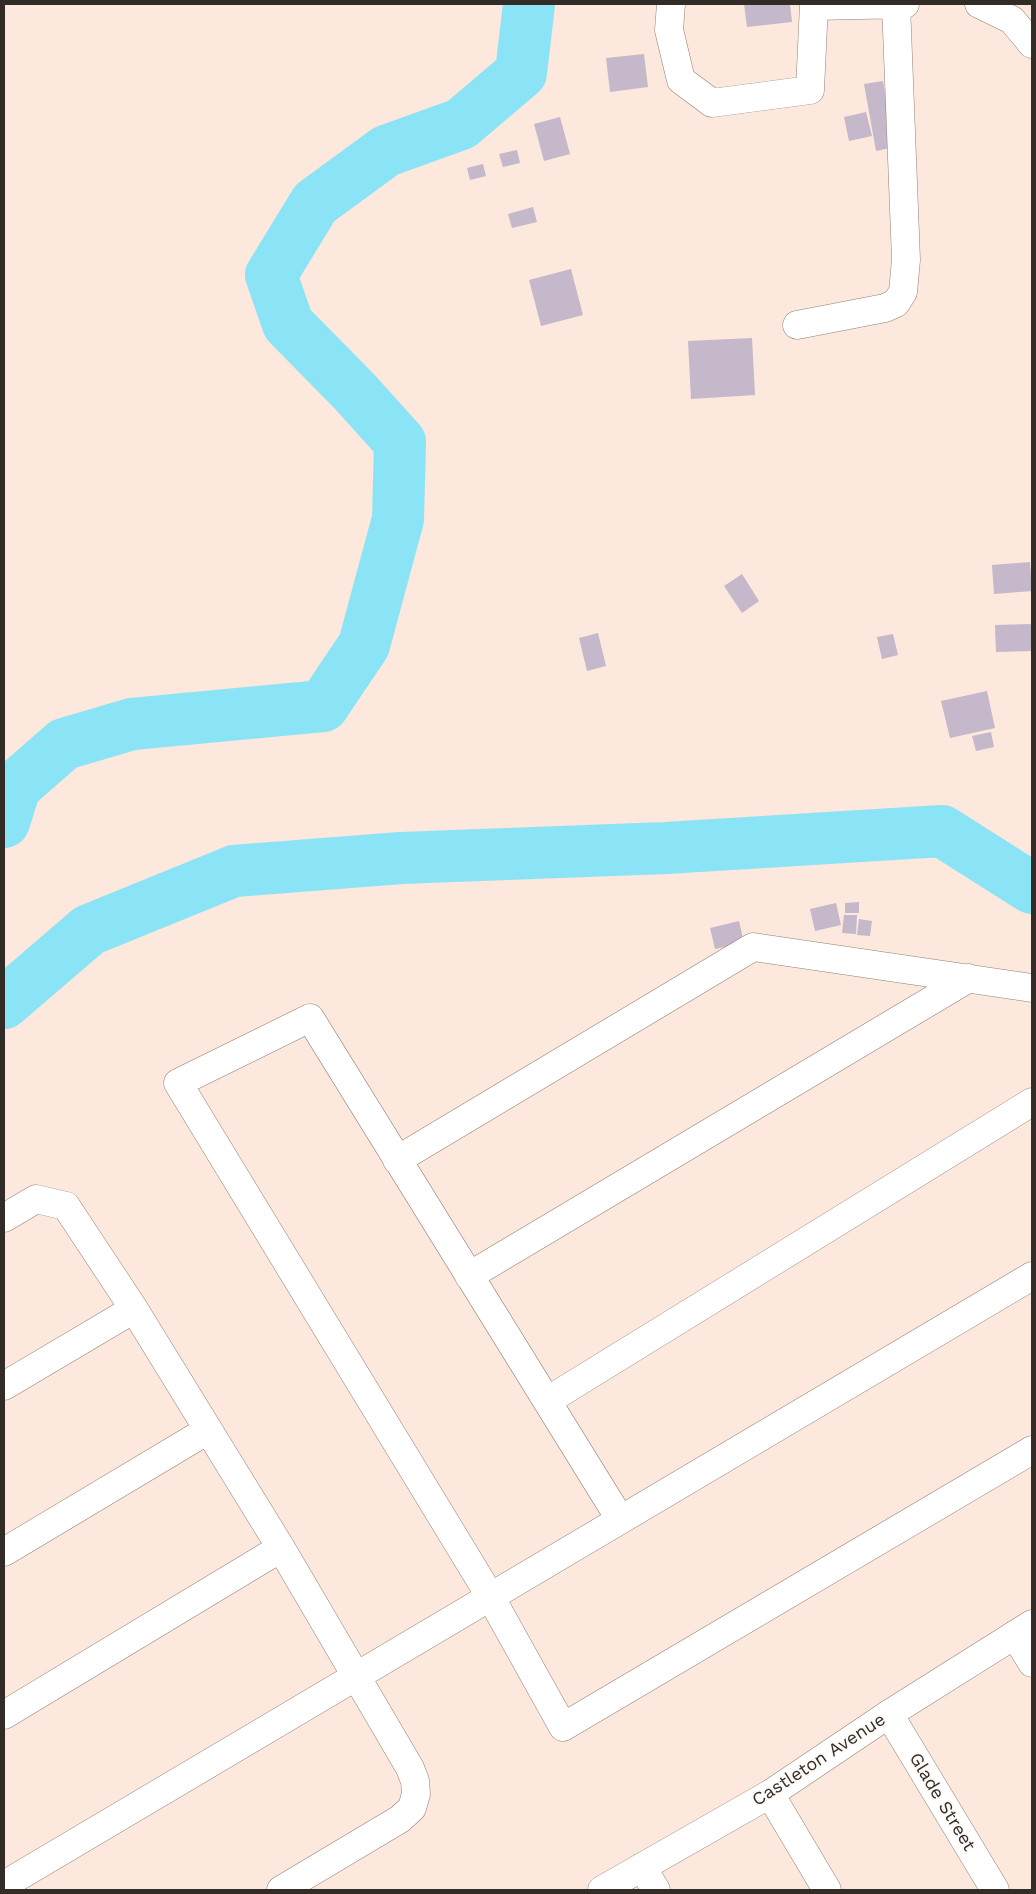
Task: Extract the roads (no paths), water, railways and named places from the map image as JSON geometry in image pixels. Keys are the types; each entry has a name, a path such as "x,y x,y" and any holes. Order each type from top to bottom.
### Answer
{"street":[{"path":"671,4 669,30 680,80 712,103 810,90 814,5 905,4"},
{"path":"797,324 885,308 896,303 903,292 906,260 896,4"},
{"path":"979,4 1012,20 1032,44"},
{"path":"398,1160 753,947 1032,988"},
{"path":"469,1276 969,978"},
{"path":"620,1519 310,1018 178,1084 490,1596 563,1727 1032,1450"},
{"path":"547,1401 1032,1102"},
{"path":"4,1218 36,1199 66,1206 134,1309 281,1548 410,1768 415,1781 416,1794 412,1808 400,1819 280,1890"},
{"path":"4,1885 1032,1276"},
{"path":"4,1386 134,1309"},
{"path":"4,1552 208,1430"},
{"path":"4,1715 281,1548"},
{"path":"1024,1629 1032,1663"},
{"name":"Castleton Avenue","path":"602,1890 770,1794 889,1714 1024,1629"},
{"name":"Glade Street","path":"889,1714 995,1890"},
{"path":"770,1794 827,1890"},
{"path":"642,1867 656,1890"}],"waterway":[{"path":"4,822 15,787 64,744 132,724 323,706 364,645 398,519 400,442 354,391 288,324 271,275 315,203 386,151 461,124 521,73 529,4"},
{"path":"4,1003 89,930 234,871 401,858 666,848 942,831 1032,888"}]}
